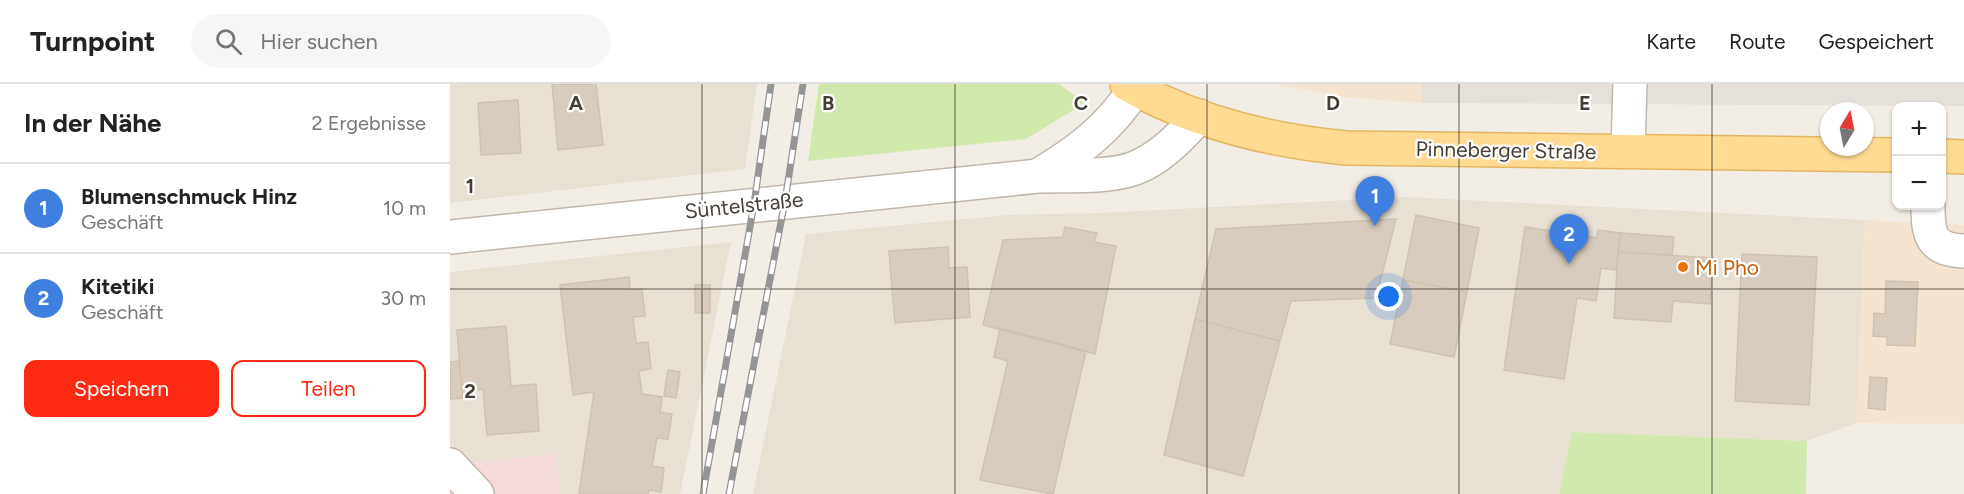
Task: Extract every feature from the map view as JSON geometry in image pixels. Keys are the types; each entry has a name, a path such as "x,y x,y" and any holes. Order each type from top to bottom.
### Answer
{"main road":[{"name":"Pinneberger Straße","path":"1131,86 1217,123 1263,135 1346,148 1892,155"},
{"path":"1946,156 1964,157"}],"street":[{"path":"1628,152 1630,84"},
{"name":"Süntelstraße","path":"1038,176 1089,143 1113,118 1131,86"},
{"name":"Süntelstraße","path":"450,237 1038,176 1115,173 1147,163 1174,141 1198,116"},
{"path":"1928,210 1930,234 1936,244 1960,254"},
{"path":"450,465 477,494"}],"shaded area":[{"path":"450,84 757,84 745,169 450,203"},
{"path":"1275,84 1422,84 1422,103 1343,97"},
{"path":"1422,84 1964,84 1964,106 1946,106 1946,102 1892,102 1892,106 1874,106 1874,102 1820,102 1820,105 1422,103"},
{"path":"1406,197 1865,220 1856,423 1807,441 1573,432 1559,494 753,494 806,234 1007,215 1100,213"},
{"path":"1865,220 1964,225 1964,424 1856,423"},
{"path":"731,242 680,494 560,494 556,454 460,464 450,444 450,272"},
{"path":"450,444 460,464 556,454 560,494 450,494"}],"green space":[{"path":"819,84 1059,84 1085,103 1026,139 808,161"},
{"path":"1572,432 1807,441 1806,494 1559,494"}],"building":[{"path":"552,84 596,84 603,145 558,150"},
{"path":"518,100 521,153 481,155 478,103"},
{"path":"1416,215 1479,228 1467,292 1403,280"},
{"path":"1396,219 1376,298 1291,301 1280,341 1195,319 1216,229"},
{"path":"1065,227 1097,233 1094,242 1116,246 1095,354 983,325 1003,240 1063,237"},
{"path":"1525,227 1597,238 1598,230 1621,233 1616,270 1601,268 1596,301 1577,298 1564,379 1504,370"},
{"path":"1621,233 1674,237 1672,255 1618,252"},
{"path":"948,247 949,268 967,267 970,317 895,323 889,251"},
{"path":"1618,252 1713,258 1710,304 1673,301 1671,322 1614,318"},
{"path":"1742,254 1817,257 1809,405 1735,401"},
{"path":"629,277 630,290 642,289 645,316 633,317 636,343 648,342 651,369 639,371 642,394 662,397 660,412 672,414 668,439 657,438 652,466 664,468 661,492 649,490 648,494 579,494 594,392 573,395 560,285"},
{"path":"1403,280 1467,292 1454,357 1390,344"},
{"path":"1886,281 1918,282 1915,346 1887,345 1887,337 1873,336 1874,313 1885,314"},
{"path":"695,285 710,285 710,313 695,313"},
{"path":"1195,319 1280,341 1243,476 1164,455"},
{"path":"506,326 511,386 536,384 539,431 487,435 483,389 462,391 457,330"},
{"path":"1000,328 1086,351 1053,494 980,480 1008,361 994,357"},
{"path":"459,361 463,398 450,399 450,362"},
{"path":"668,370 680,372 676,398 664,396"},
{"path":"1870,377 1887,378 1885,410 1868,408"}],"railway":[{"path":"703,494 754,204 771,84"},
{"path":"729,494 785,201 803,84"}],"place":[{"name":"Blumenschmuck Hinz","path":"1375,226"},
{"name":"Kitetiki","path":"1569,264"},
{"name":"Mi Pho","path":"1683,267"}]}
